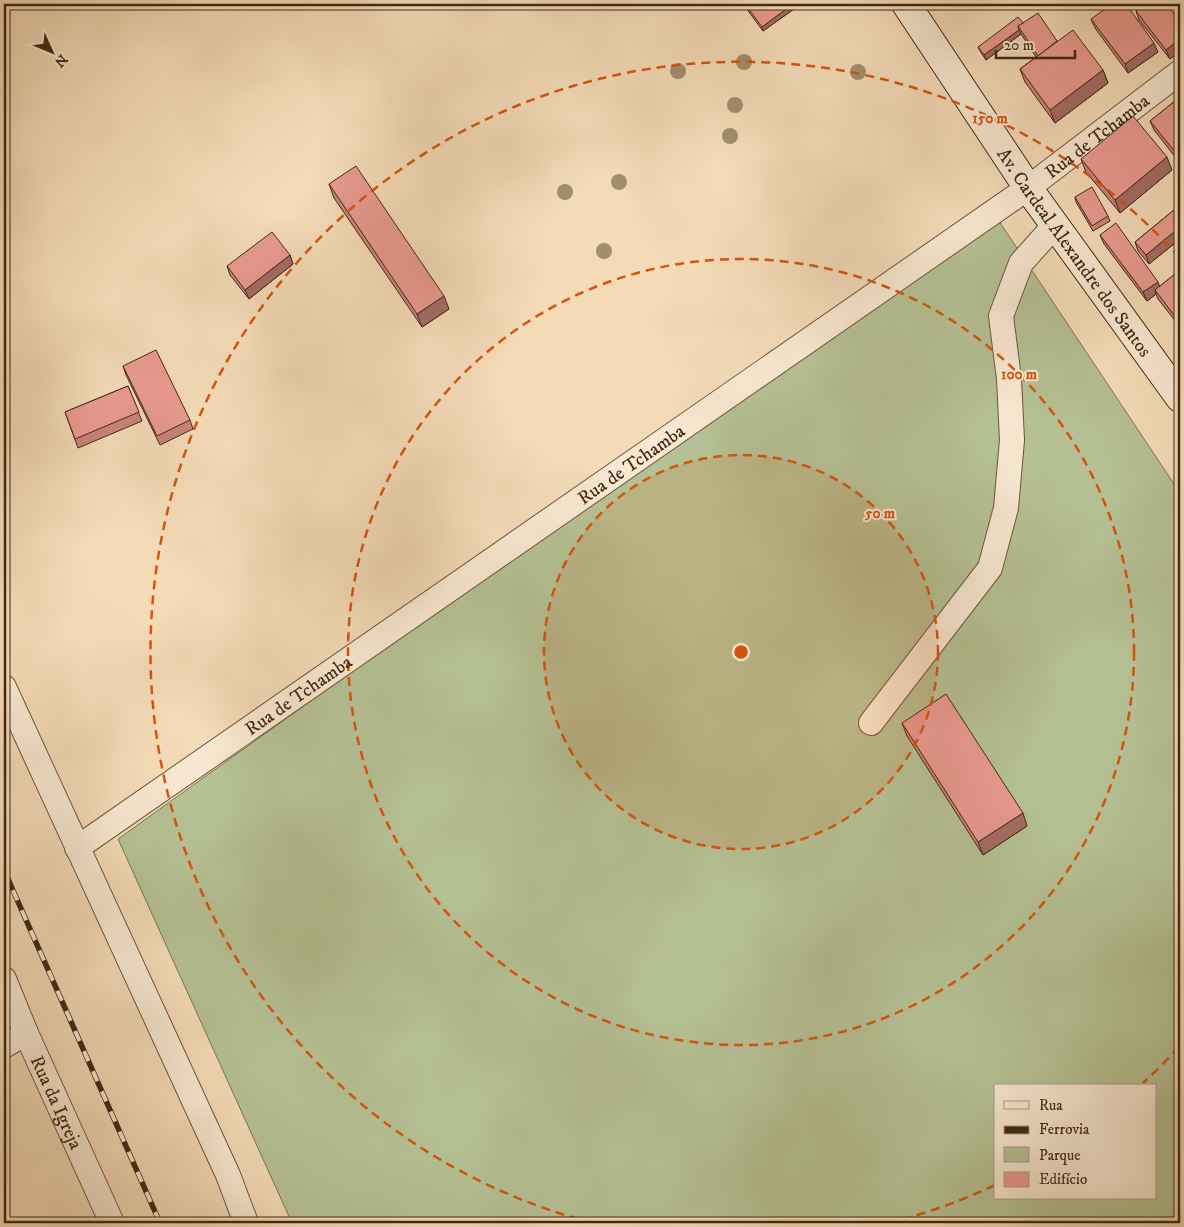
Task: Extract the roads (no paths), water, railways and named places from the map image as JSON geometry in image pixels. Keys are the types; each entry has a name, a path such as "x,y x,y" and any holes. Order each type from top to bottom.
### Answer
{"main road":[{"name":"Av. Cardeal Alexandre dos Santos","path":"906,4 1028,188 1176,384"}],"street":[{"name":"Rua de Tchamba","path":"77,848 1028,188 1180,72"},
{"path":"871,723 990,568 1006,508 1012,440 1009,379 1001,316 1021,263 1055,225"},
{"path":"4,687 228,1175 246,1223"},
{"name":"Rua da Igreja","path":"4,979 26,1033 112,1223"},
{"path":"4,1046 26,1033"}],"railway":[{"path":"4,870 160,1223"}]}
